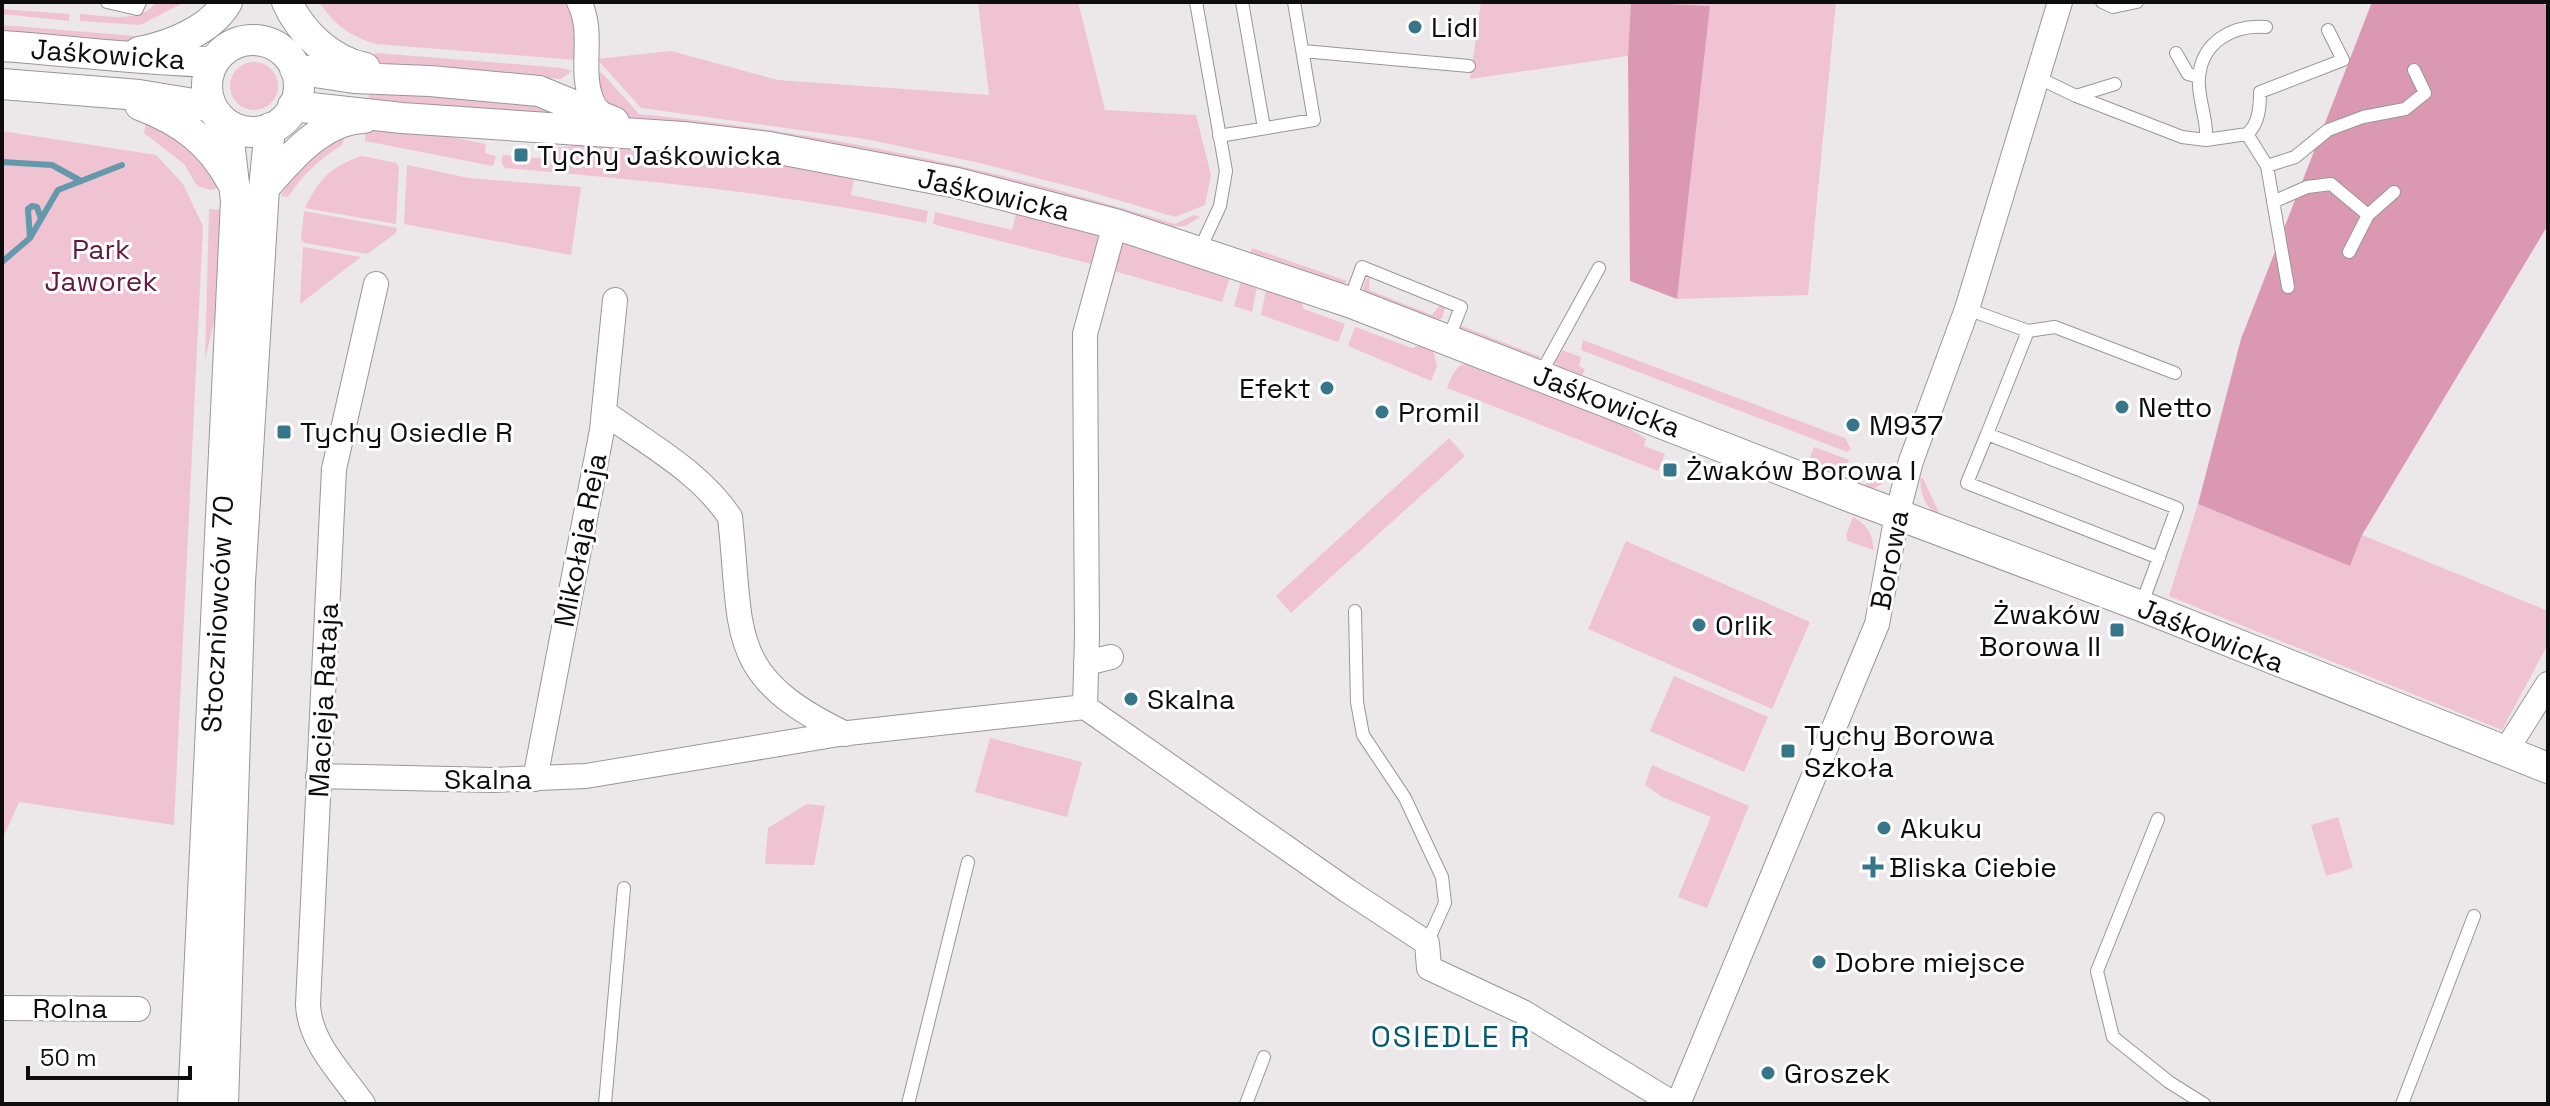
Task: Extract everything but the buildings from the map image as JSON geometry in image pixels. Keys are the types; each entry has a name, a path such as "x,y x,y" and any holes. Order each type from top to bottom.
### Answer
{"street":[{"path":"122,55 176,42 220,13 227,2"},
{"path":"224,53 259,40 271,43 289,58 295,69 298,94 280,123 255,132 241,130 219,115 207,92 208,76 224,53 244,26 245,2"},
{"path":"271,43 273,2"},
{"path":"287,2 293,15 320,46 350,65 430,81"},
{"path":"579,2 588,24 588,87 594,104 606,120"},
{"name":"Borowa","path":"1676,1104 1877,624 1897,515 1911,461 1967,309 2060,2"},
{"name":"Jaśkowicka","path":"2,46 143,59 224,53"},
{"name":"Jaśkowicka","path":"295,69 354,78 539,91 606,120 683,137"},
{"name":"Jaśkowicka","path":"2,84 176,99 219,115"},
{"path":"106,93 174,118 249,188 325,131 349,119 402,118"},
{"name":"Jaśkowicka","path":"293,106 402,118 683,137 769,147 957,183 1115,224 1349,302 1897,515 2141,606 2548,768"},
{"name":"Stoczniowców 70","path":"219,115 249,188 223,1104"},
{"name":"Stoczniowców 70","path":"193,1104 227,422 249,188 270,128"},
{"path":"1115,224 1085,334 1085,707 1427,943 1429,968 1523,1012 1676,1104"},
{"name":"Macieja Rataja","path":"363,1104 313,1034 308,1020 334,469 376,284"},
{"name":"Mikołaja Reja","path":"535,779 604,412 615,300"},
{"path":"604,412 701,481 718,500 730,517 742,638 755,667 770,687 790,703 846,734"},
{"path":"1086,663 1111,657"},
{"path":"2505,752 2548,684"},
{"name":"Skalna","path":"318,776 535,779 600,774 846,734 1085,707"},
{"name":"Rolna","path":"2,1008 138,1009"}],"lane":[{"path":"107,2 137,9 140,2"},
{"path":"1196,2 1226,171 1220,206 1199,251"},
{"path":"1242,2 1264,128"},
{"path":"1219,136 1314,120 1294,2"},
{"path":"2102,2 2113,7 2137,2"},
{"path":"2206,140 2207,126 2199,77 2209,50 2224,34 2251,26 2266,27"},
{"path":"2037,77 2076,96 2182,137 2206,140 2247,134 2254,128 2260,92 2343,60 2328,30"},
{"path":"1303,51 1469,66"},
{"path":"2176,53 2188,74 2199,77"},
{"path":"2267,166 2295,157 2328,130 2363,117 2405,109 2425,93 2414,70"},
{"path":"2076,96 2115,84"},
{"path":"2247,134 2267,166 2288,287"},
{"path":"2273,202 2307,187 2331,184 2368,215"},
{"path":"2349,252 2368,215 2394,192"},
{"path":"1540,375 1599,268"},
{"path":"1967,309 2028,331 2055,327 2175,373"},
{"path":"2028,331 1967,483 2159,558"},
{"path":"1987,434 2177,508 2141,606"},
{"path":"1355,611 1357,702 1363,735 1405,798 1442,877 1445,903 1427,943"},
{"path":"2158,819 2097,971 2113,1037 2169,1082 2204,1104"},
{"path":"908,1104 968,862"},
{"path":"605,1104 624,888"},
{"path":"2402,1104 2474,916"},
{"path":"1246,1104 1264,1057"}],"green space":[{"path":"156,2 183,3 140,25 80,21 80,14 111,17 141,14"},
{"path":"319,2 565,2 574,17 575,60 376,44 343,29"},
{"path":"978,2 1078,2 1105,110 1196,115 1211,175 1205,205 1175,217 980,163 865,139 641,108 597,59 671,51 778,80 989,95"},
{"path":"1481,2 1631,2 1628,56 1470,79"},
{"path":"1631,2 1836,2 1808,295 1677,299 1710,6"},
{"path":"2,9 69,14 69,21 2,14"},
{"path":"2,25 135,36 135,44 2,35"},
{"path":"373,55 572,71 561,79 373,63"},
{"path":"254,62 271,69 278,86 271,103 254,110 237,103 230,86 237,69"},
{"path":"596,72 602,73 639,114 775,131 910,155 1043,186 1175,224 1194,215 1200,217 1185,226 1169,227 627,118 606,102"},
{"path":"370,87 530,101 557,114 368,102"},
{"path":"148,110 203,156 217,188 210,190 197,186 184,164 144,133"},
{"path":"365,126 412,129 486,144 485,153 496,156 493,166 365,141"},
{"name":"Park Jaworek","path":"2,131 156,155 183,184 203,226 174,825 19,802 2,840"},
{"path":"346,131 342,145 312,168 288,197 281,196 293,170"},
{"path":"591,143 650,145 855,174 851,195 928,211 926,223 716,189 505,168 501,162 503,155 549,159 550,149"},
{"path":"362,156 396,163 399,167 396,224 305,208 327,175"},
{"path":"407,165 469,178 581,187 571,255 404,224"},
{"path":"209,209 222,210 217,309 205,360"},
{"path":"1017,210 1096,233 1100,244 1095,265 933,224 935,212 1012,230"},
{"path":"304,211 397,228 396,233 367,254 305,243 301,240"},
{"path":"1128,242 1231,273 1222,302 1111,270 1121,245"},
{"path":"303,247 361,257 300,304"},
{"path":"1252,248 1347,281 1344,285 1250,254"},
{"path":"1242,277 1257,287 1252,312 1234,306"},
{"path":"1370,277 1369,290 1432,315 1440,305 1445,308 1442,318 1435,322 1365,296 1363,288"},
{"path":"1266,290 1298,296 1304,309 1345,324 1338,342 1261,315"},
{"path":"1459,325 1541,357 1536,360 1461,331"},
{"path":"1355,327 1412,348 1424,344 1433,350 1437,366 1431,381 1348,346"},
{"path":"1583,340 1845,438 1851,449 1847,452 1581,350"},
{"path":"1562,350 1581,357 1579,366 1585,369 1582,376 1557,369 1555,362"},
{"path":"1472,362 1603,412 1646,439 1644,446 1665,454 1658,471 1447,388 1458,367"},
{"path":"1449,438 1465,456 1291,613 1276,596"},
{"path":"1814,447 1849,460 1843,478 1807,465"},
{"path":"1880,466 1890,470 1885,482 1875,488 1865,487 1871,471"},
{"path":"1920,478 1923,478 1941,517 1925,501"},
{"path":"2198,504 2350,566 2362,535 2548,611 2548,644 2502,730 2169,596"},
{"path":"1853,517 1868,530 1873,550 1848,541 1846,535"},
{"name":"Orlik","path":"1626,541 1810,622 1772,709 1588,629"},
{"path":"1674,676 1768,717 1744,772 1650,731"},
{"path":"990,738 1082,762 1067,817 975,792"},
{"path":"1652,765 1749,806 1707,908 1678,897 1711,817 1662,797 1645,785"},
{"path":"807,804 825,806 814,865 765,864 768,828"},
{"path":"2338,817 2353,868 2326,876 2311,825"}],"shaded area":[{"path":"1631,2 1710,6 1677,299 1630,281 1628,56"},
{"path":"2372,2 2533,2 2548,5 2548,225 2362,535 2350,566 2198,504 2241,339"}],"waterway":[{"path":"2,162 52,165 81,181"},
{"path":"2,262 30,238 58,190 122,165"},
{"path":"30,238 28,209 37,207 41,219"}],"place":[{"name":"Lidl","path":"1415,27"},
{"name":"Tychy Jaśkowicka","path":"521,155"},
{"name":"Efekt","path":"1327,388"},
{"name":"Netto","path":"2122,407"},
{"name":"Promil","path":"1382,412"},
{"name":"M937","path":"1853,425"},
{"name":"Tychy Osiedle R","path":"284,432"},
{"name":"Żwaków Borowa I","path":"1670,470"},
{"name":"Orlik","path":"1699,625"},
{"name":"Żwaków Borowa II","path":"2117,630"},
{"name":"Skalna","path":"1131,699"},
{"name":"Tychy Borowa Szkoła","path":"1788,751"},
{"name":"Akuku","path":"1884,828"},
{"name":"Bliska Ciebie","path":"1873,867"},
{"name":"Dobre miejsce","path":"1819,962"},
{"name":"Groszek","path":"1768,1073"}],"district":[{"name":"OSIEDLE R","path":"1451,1037"}]}
